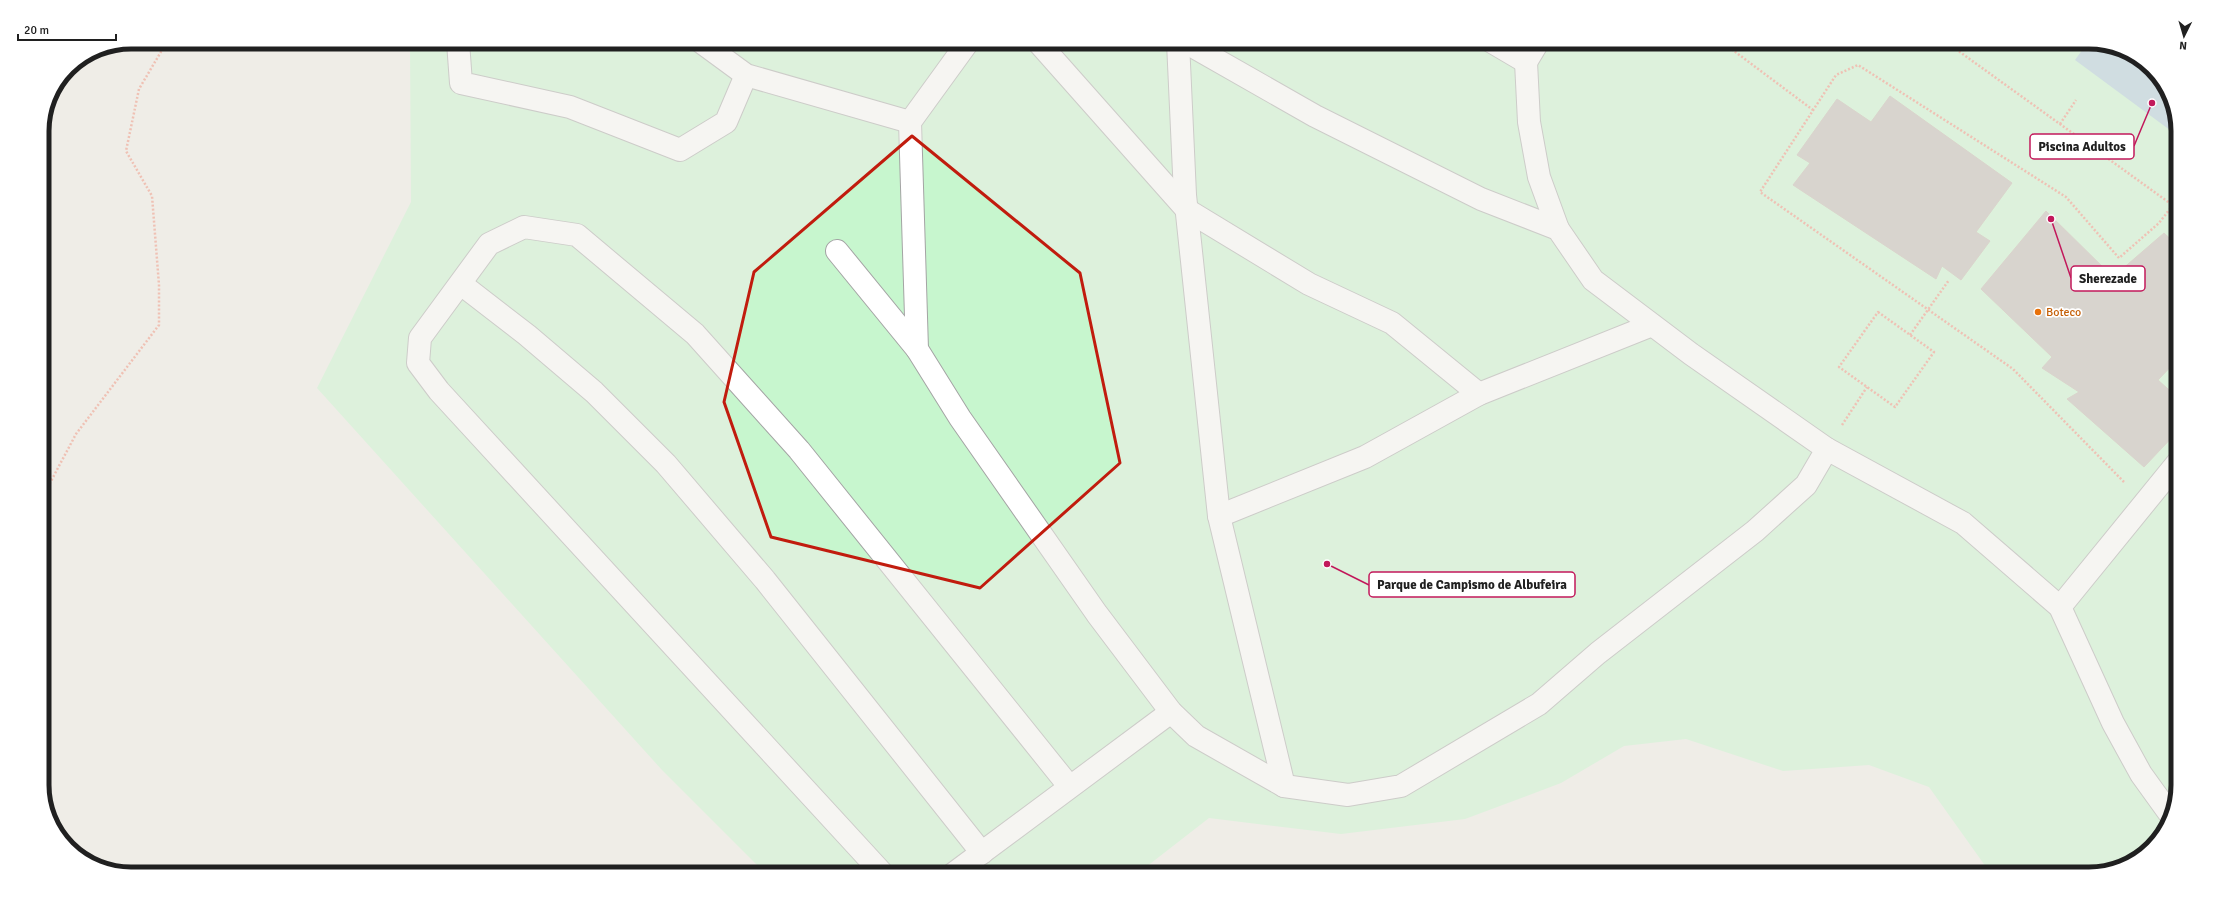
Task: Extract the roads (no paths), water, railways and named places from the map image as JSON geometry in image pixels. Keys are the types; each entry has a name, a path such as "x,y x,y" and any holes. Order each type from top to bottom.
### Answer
{"lane":[{"path":"459,49 461,83 570,107 680,150 726,122 746,75"},
{"path":"711,49 746,75 910,122"},
{"path":"917,349 910,122 963,49"},
{"path":"1044,49 1187,210 1309,284 1392,323 1479,394"},
{"path":"1178,49 1187,210 1219,516 1284,786"},
{"path":"1197,49 1315,116 1481,199 1558,229"},
{"path":"1504,49 1526,62"},
{"path":"1534,49 1526,62 1529,122 1540,177 1558,229 1593,280 1652,325 1827,449 1963,523 2060,607 2113,723 2141,774 2167,810"},
{"path":"877,867 439,391 418,363 420,338 489,244 524,227 577,235 695,334 799,450 1069,786"},
{"path":"837,251 917,349 982,450 1097,614 1171,712 1196,736 1284,786 1348,794 1401,786 1483,739 1539,704 1598,653 1755,531 1806,485 1827,449"},
{"path":"461,284 527,335 594,392 666,464 765,580 982,853"},
{"path":"1219,516 1364,457 1479,394 1652,325"},
{"path":"2060,607 2171,471"},
{"path":"963,867 1069,786 1171,712"}],"water":[{"path":"2083,49 2089,49 2115,53 2135,63 2154,81 2165,99 2171,131 2075,60"}],"place":[{"name":"Piscina Adultos","path":"2152,103"},
{"name":"Sherezade","path":"2051,219"},
{"name":"Boteco","path":"2038,312"},
{"name":"Parque de Campismo de Albufeira","path":"1327,564"}]}
